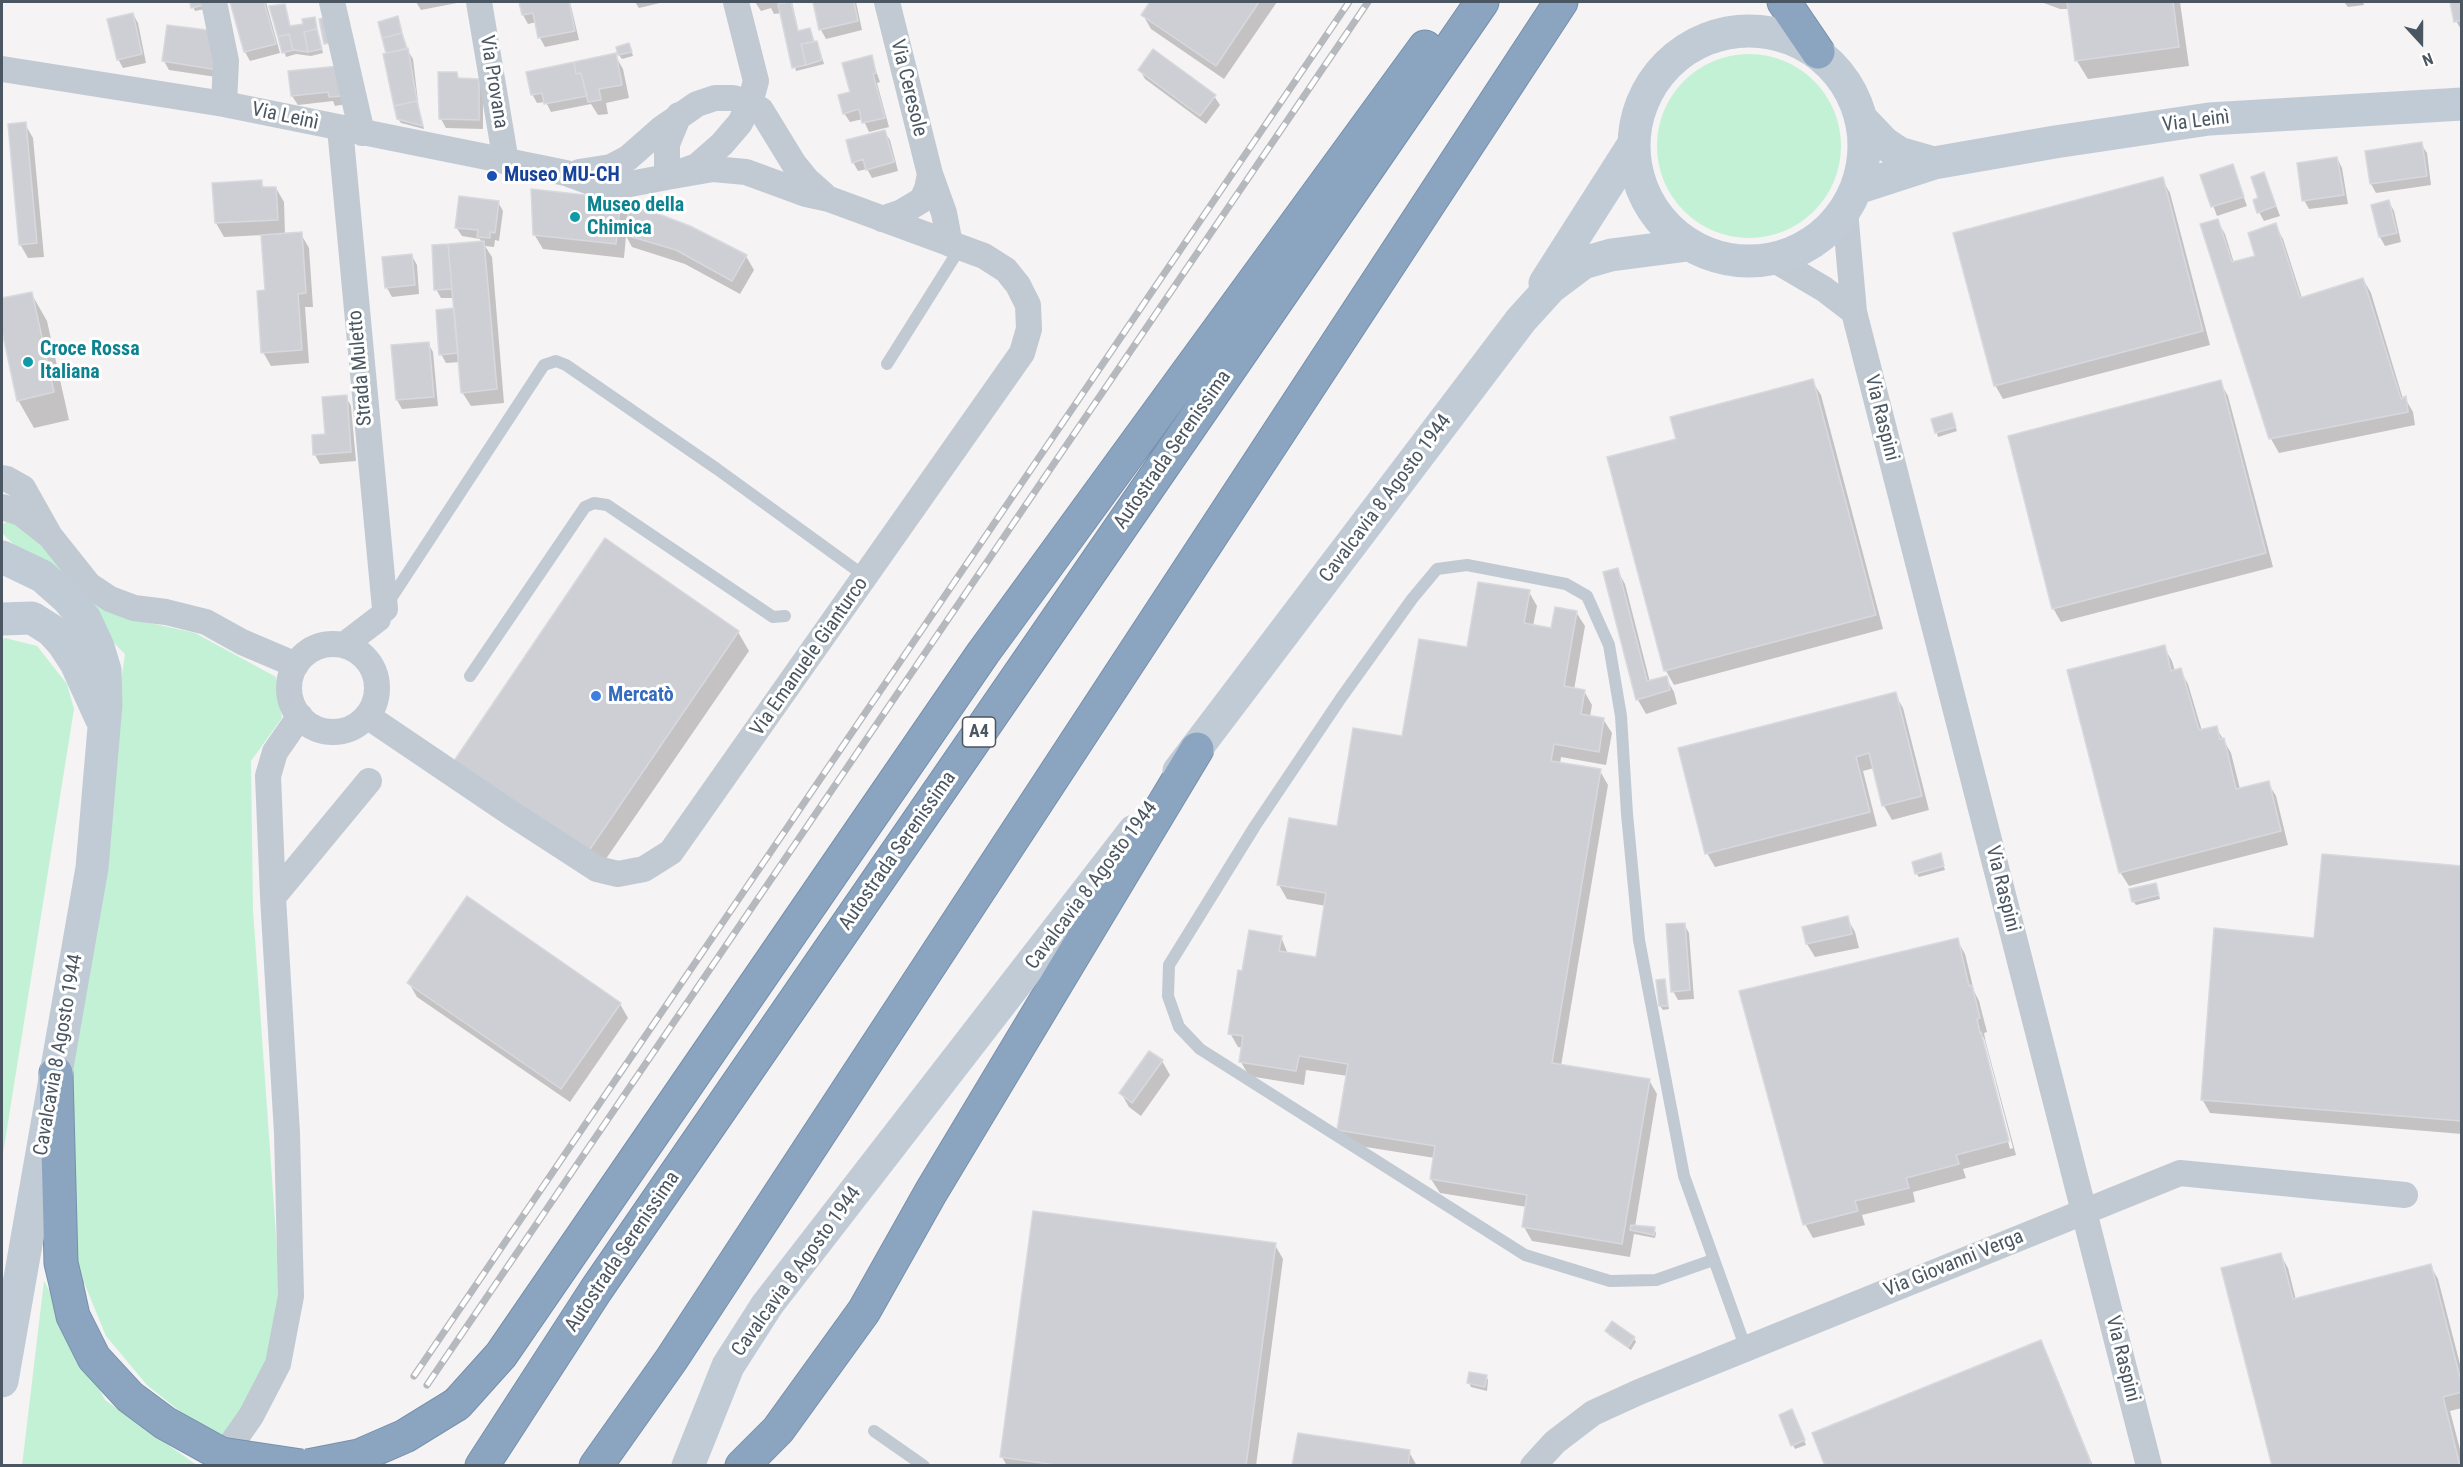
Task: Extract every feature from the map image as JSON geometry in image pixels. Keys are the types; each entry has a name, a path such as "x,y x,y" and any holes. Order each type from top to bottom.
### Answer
{"highway":[{"path":"308,1466 359,1456 405,1436 457,1404 501,1354 982,652 1457,2"},
{"name":"Autostrada Serenissima","path":"482,1466 596,1290 1482,2"},
{"path":"596,1466 671,1360 1561,2"},
{"path":"1784,2 1818,52"},
{"path":"742,1466 778,1430 864,1311 931,1192 1197,749"},
{"path":"56,1073 61,1263 73,1316 94,1358 130,1397 165,1424 221,1454 301,1466"}],"main road":[{"path":"1750,30 1785,36 1818,52 1838,71 1854,94 1863,121 1865,154 1851,199 1825,233 1801,249 1773,259 1744,262 1714,257 1688,244 1658,218 1639,184 1633,145 1639,109 1655,77 1681,51 1714,35 1750,30"},
{"name":"Via Leinì","path":"1851,199 1934,164 2055,141 2209,119 2462,104"},
{"name":"Via Leinì","path":"1863,121 1884,143 1899,153 1934,164"},
{"name":"Cavalcavia 8 Agosto 1944","path":"688,1466 728,1366 767,1305 1197,749 1521,320 1633,145"},
{"name":"Cavalcavia 8 Agosto 1944","path":"1521,320 1551,287 1583,263 1611,255 1688,244"},
{"name":"Cavalcavia 8 Agosto 1944","path":"2,557 42,576 68,599 85,619 98,647 105,670 105,728 93,868 2,1381"},
{"name":"Cavalcavia 8 Agosto 1944","path":"2,619 32,618 51,630 76,663 105,728"}],"street":[{"path":"213,2 226,61 224,104"},
{"name":"Strada Muletto","path":"332,2 351,130 368,448 381,614"},
{"name":"Via Provana","path":"479,2 506,162"},
{"path":"668,177 697,166 712,154 740,123 750,103 756,81 736,2"},
{"name":"Via Ceresole","path":"887,2 930,174 955,246"},
{"name":"Via Leinì","path":"2,69 224,104 566,173"},
{"path":"566,173 611,167 628,158 679,115 697,104 716,98 733,98 750,103 761,110 788,156 807,180 829,199"},
{"path":"668,177 667,144 679,115"},
{"path":"566,173 596,183 630,184 713,169 733,170 758,175 806,194 829,199 882,219 902,212 922,200 930,174"},
{"name":"Via Raspini","path":"1851,199 1854,312 2149,1466"},
{"name":"Via Emanuele Gianturco","path":"367,716 597,869 618,874 644,868 671,852 1022,353 1029,329 1028,305 1018,285 1006,270 984,256 882,219"},
{"path":"1773,259 1824,289 1854,312"},
{"path":"2,478 23,488 50,537 70,565 88,585 110,599 134,608 166,612 206,622 242,642 296,665"},
{"path":"2,507 21,513 50,537"},
{"path":"354,650 381,614"},
{"path":"330,644 354,650 372,666 376,678 377,691 374,704 367,716 358,724 333,732 321,730 309,724 300,716 289,691 290,677 296,665 305,654 316,647 330,644"},
{"path":"216,1466 251,1416 278,1364 291,1296 288,1133 268,776 275,752 300,716"},
{"path":"273,897 369,781"},
{"name":"Via Giovanni Verga","path":"1533,1466 1555,1442 1593,1413 2180,1173 2405,1195"}],"lane":[{"path":"887,364 955,246"},
{"path":"381,614 544,365 556,361 566,365 717,469 866,577"},
{"path":"470,676 585,507 594,503 608,505 773,617 785,616"},
{"path":"1713,1260 1656,1280 1610,1281 1525,1255 1200,1049 1179,1027 1168,996 1169,965 1255,826 1341,698 1412,599 1437,569 1467,565 1566,584 1587,596 1609,645 1621,716 1627,814 1639,940 1684,1176 1746,1349"},
{"path":"874,1431 924,1466"}],"green space":[{"path":"1749,54 1784,61 1800,69 1814,81 1826,95 1834,111 1841,146 1834,181 1826,197 1814,211 1800,223 1784,231 1749,238 1714,231 1698,223 1684,211 1672,197 1664,181 1657,146 1664,111 1672,95 1684,81 1698,69 1714,61"},
{"path":"12,520 137,620 195,633 276,677 282,718 251,761 253,910 280,1292 268,1363 225,1438 182,1413 147,1385 106,1336 76,1263 67,1061 125,654 2,533 2,524"},
{"path":"5,638 37,646 67,684 74,709 2,1160 2,640"},
{"path":"44,1281 105,1400 198,1466 22,1466"}],"building":[{"path":"190,2 209,2 209,4 191,8"},
{"path":"230,2 264,2 276,44 244,52"},
{"path":"519,2 569,2 575,31 538,38 533,13 522,15"},
{"path":"791,2 798,31 810,28 814,42 801,44 806,65 792,68 778,4"},
{"path":"813,2 854,2 858,21 819,30"},
{"path":"1150,2 1259,2 1216,66 1141,15"},
{"path":"2067,2 2173,2 2179,47 2075,61"},
{"path":"2450,2 2462,2 2462,20 2454,22"},
{"path":"285,4 290,26 303,24 302,19 315,17 317,29 304,32 308,52 293,50 289,34 278,37 269,6"},
{"path":"133,13 142,54 117,60 107,19"},
{"path":"398,16 402,33 382,38 378,22"},
{"path":"329,17 335,42 324,44 319,19"},
{"path":"167,25 215,31 218,70 162,61"},
{"path":"317,29 322,49 308,52 304,32"},
{"path":"402,33 407,49 386,53 382,38"},
{"path":"289,34 293,50 282,53 278,37"},
{"path":"817,41 822,60 806,65 801,44"},
{"path":"629,43 632,52 618,55 616,47"},
{"path":"408,48 417,101 394,106 383,54"},
{"path":"1153,49 1216,95 1200,116 1138,70"},
{"path":"616,53 622,85 599,89 601,100 588,102 581,73 576,74 574,62"},
{"path":"872,55 876,73 873,74 885,118 862,123 859,109 843,114 838,95 850,92 842,63"},
{"path":"574,62 576,74 581,73 587,96 544,104 542,93 531,95 526,72"},
{"path":"339,66 342,96 329,97 328,92 291,96 288,71"},
{"path":"438,72 457,72 458,78 479,79 479,120 439,119"},
{"path":"417,101 423,126 397,119 394,106"},
{"path":"26,122 37,243 19,245 8,124"},
{"path":"885,130 894,162 866,170 863,159 852,163 846,140"},
{"path":"2422,142 2427,176 2370,184 2365,151"},
{"path":"2337,157 2344,195 2302,201 2297,163"},
{"path":"2233,164 2244,197 2211,207 2200,175"},
{"path":"2264,172 2276,206 2257,213 2253,200 2258,198 2251,177"},
{"path":"2163,177 2203,331 1994,386 1953,233"},
{"path":"262,180 262,187 276,187 278,220 215,223 212,183"},
{"name":"Museo della Chimica","path":"531,189 621,199 616,244 533,235"},
{"path":"459,196 499,201 495,233 490,232 490,238 477,237 478,230 455,228"},
{"path":"2389,200 2397,233 2379,237 2371,205"},
{"path":"632,204 690,226 747,255 732,281 676,250 622,234"},
{"path":"2218,219 2232,262 2255,256 2248,233 2276,223 2300,298 2363,278 2401,399 2406,396 2408,412 2269,439 2200,224"},
{"path":"302,232 306,293 298,294 302,350 261,353 257,291 265,290 261,235"},
{"path":"484,241 497,389 461,393 448,244"},
{"path":"448,244 452,289 434,290 432,245"},
{"path":"412,254 415,285 385,288 382,257"},
{"name":"Croce Rossa Italiana","path":"32,292 54,392 17,401 2,331 2,298"},
{"path":"454,308 458,353 439,355 436,310"},
{"path":"429,342 434,397 396,400 391,345"},
{"path":"1813,379 1876,615 1664,671 1607,457 1676,439 1670,417"},
{"path":"2221,380 2266,553 2052,609 2008,436"},
{"path":"347,395 351,452 313,455 312,435 325,434 322,397"},
{"path":"1952,413 1956,427 1935,433 1931,419"},
{"name":"Mercatò","path":"605,538 739,631 588,852 454,761"},
{"path":"1618,568 1647,681 1667,676 1670,690 1636,700 1603,572"},
{"path":"1478,582 1530,590 1524,623 1551,628 1555,607 1577,611 1564,686 1585,690 1581,714 1604,718 1599,752 1554,744 1551,761 1601,769 1552,1063 1650,1079 1622,1244 1522,1227 1527,1195 1430,1179 1435,1146 1337,1130 1348,1064 1299,1056 1296,1071 1239,1062 1243,1036 1228,1034 1238,970 1242,971 1249,930 1282,936 1279,951 1316,957 1326,893 1277,885 1289,818 1337,826 1353,728 1402,736 1419,639 1467,647"},
{"path":"2165,645 2171,671 2181,668 2199,730 2217,726 2220,739 2224,738 2236,789 2269,781 2281,831 2119,873 2067,670"},
{"path":"1896,692 1922,796 1882,806 1869,753 1856,757 1870,812 1705,854 1678,748"},
{"path":"1941,853 1944,866 1915,874 1912,862"},
{"path":"2322,854 2462,866 2462,1121 2201,1100 2214,928 2314,938"},
{"path":"2156,883 2159,895 2132,902 2129,889"},
{"path":"467,896 621,1003 561,1089 407,983"},
{"path":"1848,916 1852,934 1806,944 1802,927"},
{"path":"1685,923 1690,990 1671,992 1666,924"},
{"path":"1958,938 1969,986 1972,985 1980,1018 1977,1019 1980,1033 2009,1141 1956,1155 1959,1164 1906,1178 1909,1188 1855,1201 1858,1211 1803,1225 1739,991"},
{"path":"1665,979 1668,1006 1659,1006 1656,980"},
{"path":"1149,1051 1163,1060 1132,1103 1119,1093"},
{"path":"1033,1211 1276,1243 1246,1466 1063,1466 1000,1457"},
{"path":"1631,1225 1655,1227 1654,1235 1630,1230"},
{"path":"2281,1253 2293,1299 2431,1264 2462,1385 2462,1392 2443,1397 2460,1466 2272,1466 2221,1268"},
{"path":"1612,1321 1635,1337 1628,1347 1605,1331"},
{"path":"2041,1340 2091,1463 2085,1466 1825,1466 1812,1433"},
{"path":"1469,1372 1487,1375 1485,1387 1467,1383"},
{"path":"1792,1409 1805,1440 1791,1446 1779,1415"},
{"path":"1298,1433 1410,1450 1408,1466 1292,1466"}],"railway":[{"path":"414,1376 1349,2"},
{"path":"427,1385 1368,2"}],"place":[{"name":"Museo MU-CH","path":"492,176"},
{"name":"Museo della Chimica","path":"575,217"},
{"name":"Croce Rossa Italiana","path":"28,362"},
{"name":"Mercatò","path":"596,696"}]}
